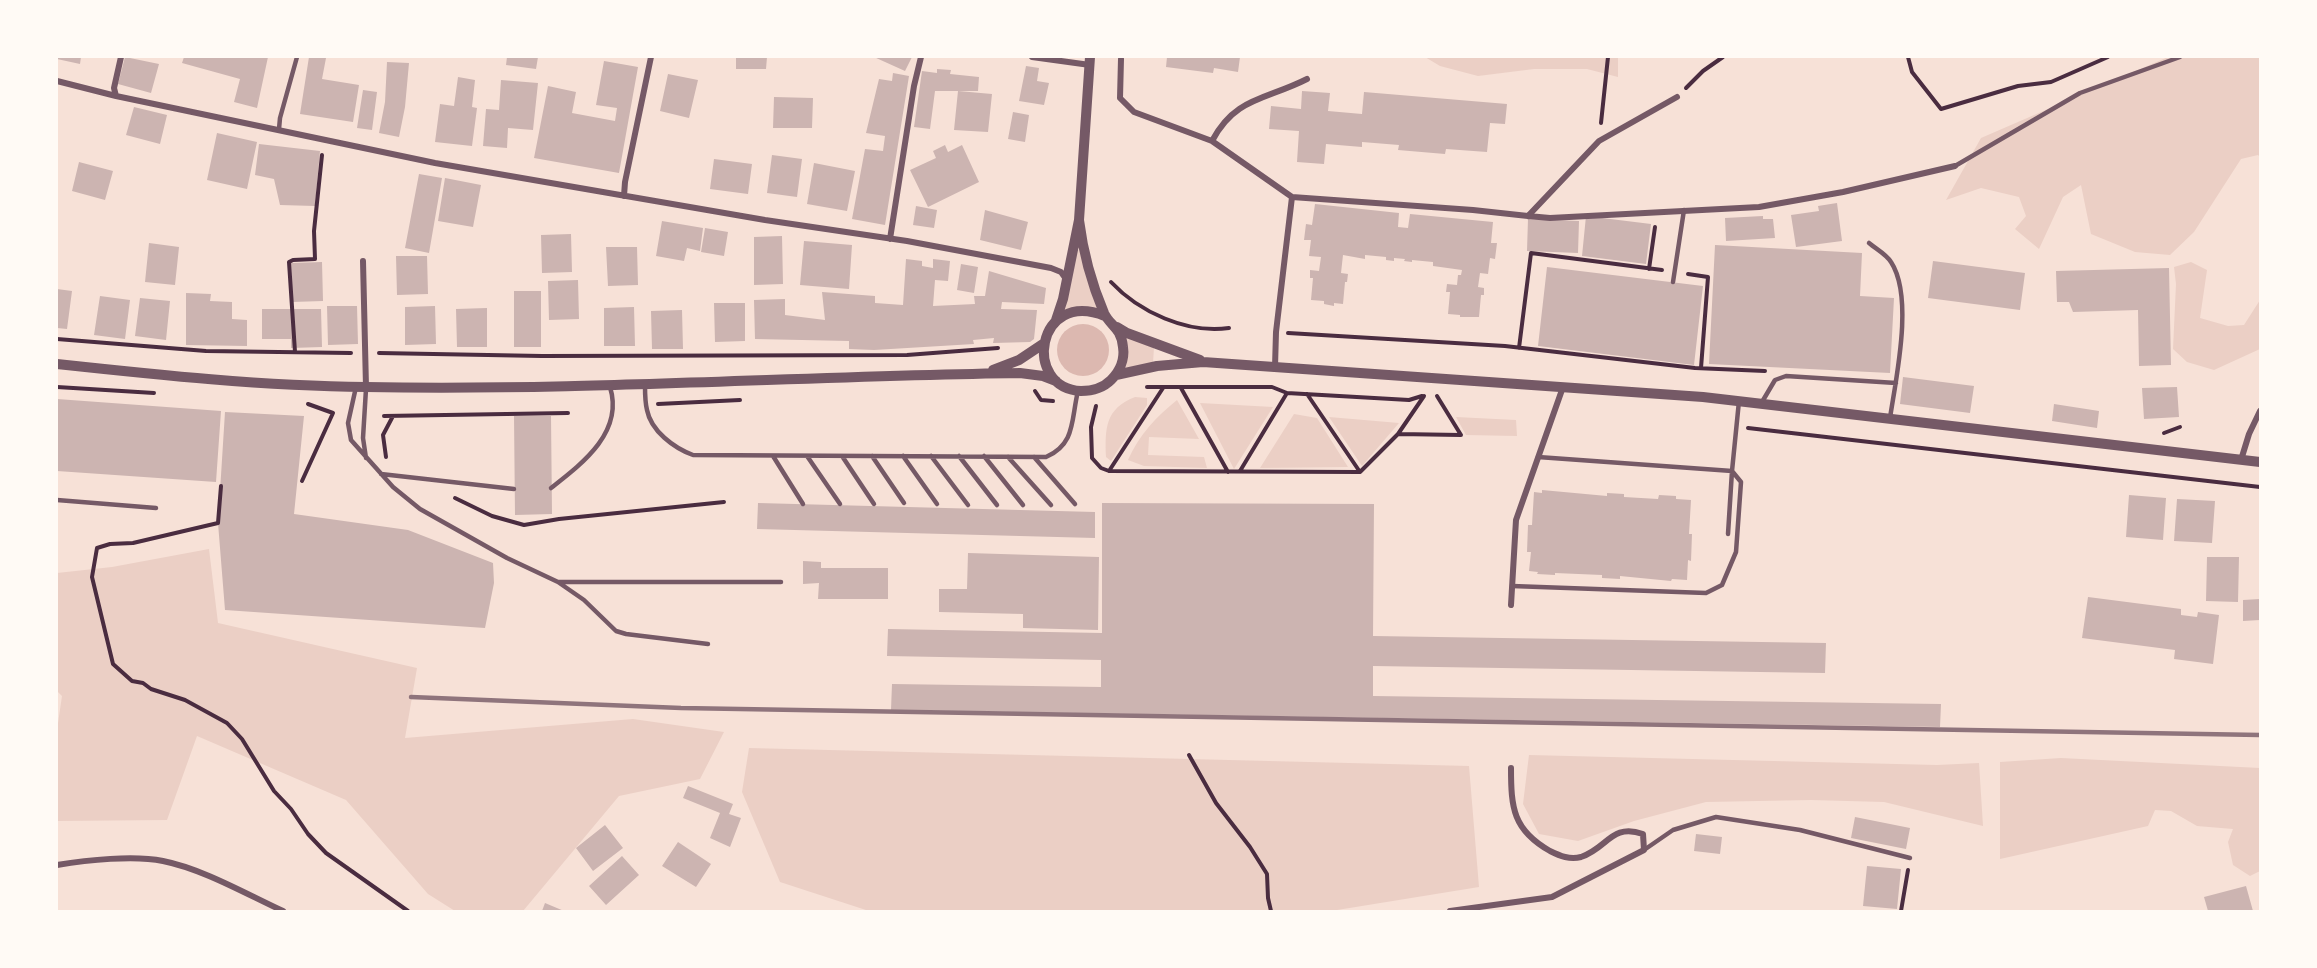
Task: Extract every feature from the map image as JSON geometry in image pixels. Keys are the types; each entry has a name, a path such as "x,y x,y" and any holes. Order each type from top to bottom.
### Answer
{"street":[{"path":"116,96 114,88 121,57"},
{"path":"624,196 651,57"},
{"path":"890,239 914,86 921,57"},
{"path":"1032,57 1090,61 1079,220 1067,282 1056,321"},
{"path":"1121,59 1120,98 1134,112 1212,141 1292,197 1550,218 1759,207 1843,192 1955,166"},
{"path":"1212,141 1221,123 1240,106 1283,91 1306,79"},
{"path":"57,81 116,96 435,163 1051,268 1061,272 1067,282"},
{"path":"1528,216 1599,141 1677,96"},
{"path":"1275,367 1276,332 1292,197"},
{"path":"1079,220 1086,263 1105,316"},
{"path":"361,387 365,353 363,261"},
{"path":"1056,381 1048,370 1043,344 1047,332 1056,321 1066,314 1079,310 1093,311 1105,316 1127,333 1203,362"},
{"path":"1115,325 1122,337 1124,350 1122,363 1116,375"},
{"path":"984,373 1019,360 1043,344"},
{"path":"57,364 256,382 361,387 609,384 1020,373 1043,376 1078,391 1099,388 1116,375 1157,366 1203,362 1761,403 2260,462"},
{"path":"1511,605 1516,520 1563,387"},
{"path":"2241,460 2249,434 2260,411"},
{"path":"1450,911 1552,897 1644,850 1643,834 1630,830 1620,831 1591,853 1578,858 1561,857 1528,836 1517,821 1511,797 1511,768"},
{"path":"57,865 134,858 162,861 181,866 283,911"}],"lane":[{"path":"279,129 297,57"},
{"path":"1955,166 2080,93 2180,57"},
{"path":"1672,282 1684,210"},
{"path":"1869,243 1889,259 1896,272 1902,297 1900,345 1890,418"},
{"path":"1761,403 1775,380 1786,376 1896,383"},
{"path":"644,383 651,422 668,441 680,450 693,455 1046,457 1057,452 1067,441 1078,391"},
{"path":"551,488 584,461 597,447 608,429 615,402 609,384"},
{"path":"361,387 348,423 351,440 381,474 420,509 507,558 558,582 584,600 616,631 708,644"},
{"path":"361,387 366,458"},
{"path":"1728,534 1739,401"},
{"path":"773,456 803,504"},
{"path":"807,456 840,504"},
{"path":"842,456 874,504"},
{"path":"872,456 904,503"},
{"path":"903,456 937,504"},
{"path":"931,456 968,506"},
{"path":"959,456 997,505"},
{"path":"984,456 1023,505"},
{"path":"1008,457 1051,505"},
{"path":"1512,586 1706,593 1722,585 1736,552 1741,482 1732,471 1538,457"},
{"path":"1034,458 1075,504"},
{"path":"381,474 514,489"},
{"path":"57,500 156,508"},
{"path":"558,582 781,582"},
{"path":"1644,850 1673,830 1716,817 1800,830 1910,858"}],"path":[{"path":"1599,141 1608,57"},
{"path":"1677,96 1703,70 1723,57"},
{"path":"1908,57 1912,72 1941,109 2018,86 2051,82 2108,57"},
{"path":"295,352 289,262 315,259 314,231 324,139"},
{"path":"1649,268 1656,220"},
{"path":"1519,348 1531,253 1708,277 1701,368"},
{"path":"1108,279 1122,293 1153,314 1188,325 1216,330 1229,328"},
{"path":"1276,332 1519,348 1701,368 1767,371"},
{"path":"57,339 206,351 542,356 907,355 1008,347"},
{"path":"1137,387 1272,387 1287,393 1408,400 1424,395 1449,397"},
{"path":"1109,471 1164,387"},
{"path":"1181,388 1228,472"},
{"path":"1032,389 1041,400 1096,406"},
{"path":"1240,471 1287,393"},
{"path":"1307,394 1360,472"},
{"path":"1099,401 1091,427 1092,458 1101,468 1109,471 1360,472 1398,434 1424,395"},
{"path":"1398,434 1461,435 1437,396"},
{"path":"647,404 752,400"},
{"path":"302,481 333,413 338,414"},
{"path":"384,416 568,413"},
{"path":"393,416 383,435 383,447 388,464 400,475"},
{"path":"1744,427 2260,487"},
{"path":"221,486 218,523 133,543 110,544 97,548 92,577 113,664 132,681 143,683 185,700 226,723 242,739 274,791 326,853 408,911"},
{"path":"450,496 492,516 524,525 559,519 724,502"},
{"path":"1190,755 1216,803 1250,847 1267,874 1271,911"},
{"path":"1901,911 1910,858"}],"shaded area":[{"path":"1425,57 1618,57 1618,77 1587,69 1534,69 1478,76 1440,66"},
{"path":"2168,57 2260,57 2260,157 2258,155 2241,159 2194,232 2170,255 2135,252 2091,234 2081,185 2063,197 2039,249 2015,229 2026,216 2019,197 1981,188 1946,200 1981,138"},
{"path":"1076,250 1081,250 1100,311 1080,306 1061,314"},
{"path":"2191,262 2207,270 2200,318 2228,326 2244,325 2260,300 2260,349 2214,370 2187,362 2173,349 2176,284 2174,267"},
{"path":"1078,324 1088,324 1102,331 1109,350 1102,369 1088,376 1078,376 1068,372 1061,365 1057,355 1057,345 1061,335 1068,328"},
{"path":"1126,336 1154,347 1153,363 1120,371"},
{"path":"1135,397 1147,398 1147,405 1111,461 1106,457 1109,421 1118,407"},
{"path":"1177,400 1199,439 1149,437 1148,455 1204,457 1207,468 1144,466 1128,460 1137,442 1149,427"},
{"path":"1200,403 1273,407 1234,469"},
{"path":"1294,414 1317,418 1348,467 1260,468"},
{"path":"1329,417 1399,423 1362,466"},
{"path":"1456,417 1516,420 1517,436 1466,435"},
{"path":"209,549 218,623 417,668 405,738 633,719 724,732 700,779 619,796 523,911 455,911 428,894 346,800 197,736 167,820 57,821 57,730 62,696 57,691 57,573 112,567"},
{"path":"749,748 1469,766 1479,887 1331,911 869,911 780,882 742,792"},
{"path":"1529,755 1937,765 1979,763 1983,826 1884,802 1811,800 1706,802 1634,821 1578,841 1539,834 1523,804"},
{"path":"2061,758 2260,768 2260,871 2250,876 2233,865 2228,842 2233,829 2197,826 2171,811 2155,810 2148,826 2000,859 2000,762"}],"building":[{"path":"57,57 81,57 80,64 57,59"},
{"path":"125,57 159,64 151,93 118,84"},
{"path":"184,57 268,57 257,108 234,102 240,79 182,63"},
{"path":"309,57 326,58 322,79 359,85 353,122 300,114"},
{"path":"507,57 538,57 536,69 506,65"},
{"path":"736,57 767,57 766,69 736,69"},
{"path":"874,57 912,57 905,71"},
{"path":"1167,57 1240,57 1238,72 1214,68 1213,73 1166,67"},
{"path":"604,61 638,67 619,173 534,158 548,86 576,92 572,113 615,121 617,108 596,105"},
{"path":"387,62 409,63 405,107 399,137 379,133 385,102"},
{"path":"1026,66 1039,68 1037,81 1049,83 1044,105 1019,101"},
{"path":"937,69 951,70 950,74 979,77 978,91 935,91 930,129 914,127 922,71 937,73"},
{"path":"893,73 909,76 885,225 852,219 865,149 883,151 885,136 866,133 879,79 892,81"},
{"path":"668,74 698,80 689,118 660,111"},
{"path":"458,77 475,80 472,107 477,108 472,146 435,142 440,104 454,106"},
{"path":"501,80 538,83 533,130 508,128 507,148 483,146 486,109 499,110"},
{"path":"363,90 377,92 372,130 357,128"},
{"path":"958,91 992,94 988,132 954,130"},
{"path":"1302,91 1330,93 1328,111 1362,114 1364,92 1507,104 1505,124 1490,123 1487,152 1446,149 1445,154 1398,150 1399,145 1362,142 1362,147 1326,144 1324,164 1297,162 1299,131 1269,129 1271,106 1301,109"},
{"path":"774,97 813,98 812,128 773,128"},
{"path":"134,107 167,115 160,144 126,135"},
{"path":"1013,112 1029,115 1025,142 1008,139"},
{"path":"217,133 257,142 247,189 207,180"},
{"path":"259,144 320,151 315,206 280,205 274,179 255,175"},
{"path":"945,145 948,152 962,145 979,182 928,207 910,170 936,158 933,151"},
{"path":"772,155 802,159 797,197 767,193"},
{"path":"714,159 752,164 748,194 710,189"},
{"path":"79,162 113,171 105,200 72,191"},
{"path":"814,163 855,171 847,211 807,204"},
{"path":"419,174 442,178 429,253 405,248"},
{"path":"445,178 481,185 473,227 438,221"},
{"path":"1837,203 1842,241 1796,247 1791,215 1819,211 1818,206"},
{"path":"1315,204 1399,213 1398,227 1408,228 1410,214 1493,222 1491,243 1497,243 1495,259 1490,258 1488,274 1480,273 1478,287 1484,288 1484,295 1481,295 1479,317 1460,317 1460,315 1448,314 1450,292 1446,292 1447,284 1457,285 1458,275 1461,275 1462,270 1433,266 1433,262 1412,260 1412,262 1394,258 1394,261 1386,260 1386,257 1365,255 1365,259 1343,255 1341,273 1348,274 1343,304 1334,303 1334,306 1324,304 1324,301 1311,300 1313,278 1310,278 1310,270 1319,271 1321,257 1309,256 1311,240 1304,240 1306,224 1312,225"},
{"path":"916,206 937,210 934,228 913,225"},
{"path":"985,210 1028,222 1021,250 980,240"},
{"path":"1586,216 1651,224 1646,264 1582,256"},
{"path":"1763,216 1763,219 1773,219 1775,238 1726,241 1725,218"},
{"path":"1528,219 1579,221 1578,253 1527,251"},
{"path":"662,221 703,228 700,251 687,248 684,261 656,256"},
{"path":"705,228 728,232 724,256 701,252"},
{"path":"571,234 572,272 542,273 541,235"},
{"path":"782,236 783,284 754,285 754,237"},
{"path":"804,241 852,245 849,289 800,285"},
{"path":"149,243 179,247 175,285 145,282"},
{"path":"1715,245 1862,253 1860,296 1894,298 1890,373 1709,364"},
{"path":"606,247 637,247 638,285 608,286"},
{"path":"396,256 427,256 428,294 397,295"},
{"path":"906,259 922,261 922,266 933,268 933,259 950,261 948,281 935,280 933,306 975,304 974,296 985,296 989,271 1046,288 1044,304 1002,302 1001,309 1037,310 1034,339 1030,342 993,343 994,338 973,340 974,344 874,350 849,349 849,341 755,339 754,300 785,299 785,315 825,320 822,292 875,296 875,303 903,305"},
{"path":"1933,261 2025,273 2020,310 1928,298"},
{"path":"322,262 323,301 292,302 291,263"},
{"path":"961,264 978,267 974,293 957,290"},
{"path":"1547,267 1703,286 1694,365 1538,346"},
{"path":"2169,268 2171,365 2139,366 2138,310 2073,312 2069,302 2057,302 2056,271"},
{"path":"578,280 579,319 549,320 548,281"},
{"path":"57,289 72,291 67,329 57,328"},
{"path":"514,291 541,291 541,347 514,347"},
{"path":"186,293 211,294 210,301 232,302 232,319 247,320 247,346 186,345"},
{"path":"100,296 130,300 125,339 94,335"},
{"path":"140,298 170,301 166,340 135,336"},
{"path":"714,303 745,303 745,341 715,342"},
{"path":"327,306 357,306 358,344 328,345"},
{"path":"435,306 436,344 405,345 405,307"},
{"path":"634,307 635,346 604,346 604,308"},
{"path":"487,308 487,347 457,347 456,309"},
{"path":"262,309 321,309 322,347 291,348 291,339 262,339"},
{"path":"682,310 683,349 652,349 651,311"},
{"path":"1903,377 1974,386 1970,413 1900,404"},
{"path":"2177,387 2179,417 2144,419 2142,388"},
{"path":"57,399 221,411 216,482 57,471"},
{"path":"2054,404 2099,411 2097,428 2052,421"},
{"path":"225,412 304,416 294,514 408,530 493,563 494,583 485,628 225,610 218,523"},
{"path":"514,416 551,416 552,514 515,515"},
{"path":"1542,490 1607,496 1607,493 1624,494 1624,497 1658,499 1659,495 1676,496 1676,499 1691,500 1689,534 1692,534 1691,561 1688,560 1687,580 1672,579 1671,581 1620,576 1620,579 1602,578 1602,575 1555,573 1555,575 1529,571 1531,552 1527,552 1528,525 1532,525 1534,492 1542,493"},
{"path":"2129,495 2166,498 2163,540 2126,537"},
{"path":"2177,499 2215,501 2212,543 2174,541"},
{"path":"758,503 1095,512 1095,538 757,529"},
{"path":"1102,503 1374,504 1373,636 1826,643 1825,673 1373,666 1373,696 1941,704 1940,727 891,710 892,684 1101,687 1101,660 887,656 888,629 1102,633"},
{"path":"968,553 1099,557 1098,630 1023,628 1023,614 939,612 939,589 967,589"},
{"path":"2207,557 2239,557 2238,602 2206,601"},
{"path":"803,561 821,562 821,568 888,568 888,599 818,599 819,583 803,584"},
{"path":"2088,597 2181,609 2181,615 2197,617 2198,612 2219,615 2213,664 2174,659 2175,650 2082,638"},
{"path":"2260,599 2260,620 2243,621 2243,600"},
{"path":"688,786 733,804 729,814 741,818 730,847 710,838 720,813 683,798"},
{"path":"1855,817 1910,828 1906,849 1851,838"},
{"path":"605,825 623,848 593,871 576,848"},
{"path":"1696,834 1722,837 1720,854 1694,851"},
{"path":"678,842 711,864 696,887 662,866"},
{"path":"622,856 639,875 606,905 589,886"},
{"path":"1867,866 1901,869 1897,909 1863,906"},
{"path":"2246,886 2253,911 2208,911 2204,897"},
{"path":"545,903 564,911 542,911"}],"railway":[{"path":"411,697 681,708 2260,735"}]}
